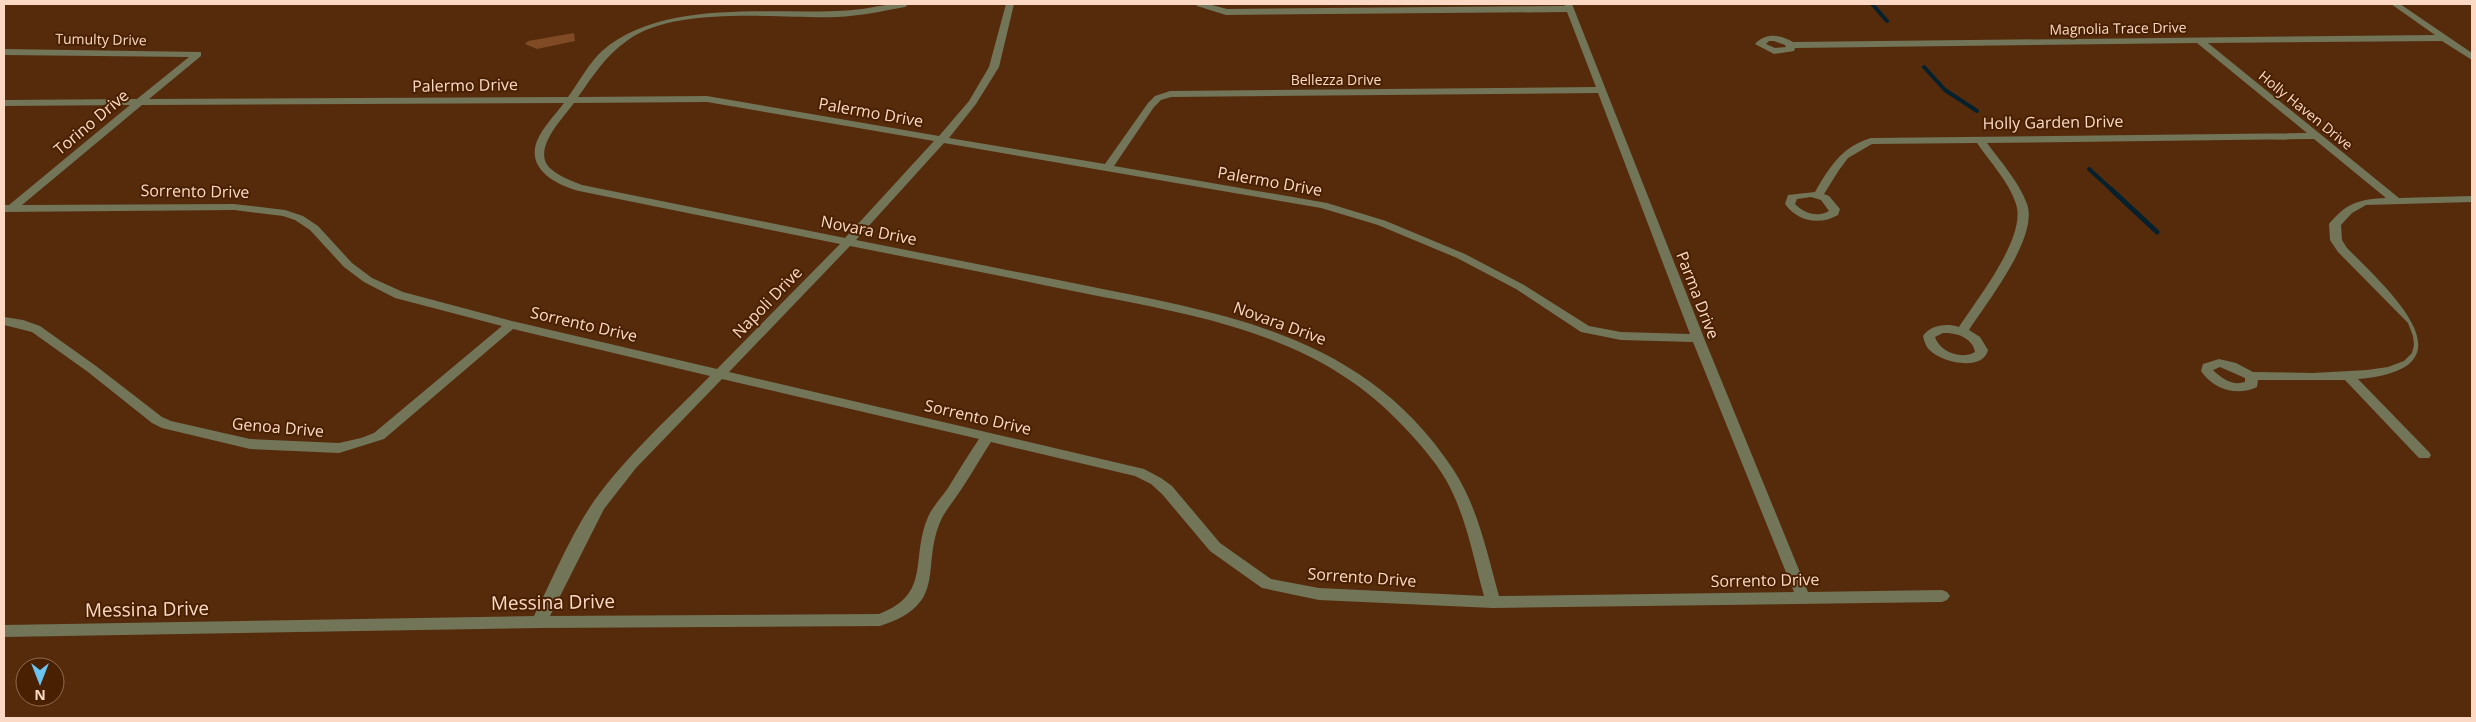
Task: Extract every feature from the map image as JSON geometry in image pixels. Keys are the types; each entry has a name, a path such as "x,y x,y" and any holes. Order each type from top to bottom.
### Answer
{"street":[{"name":"Novara Drive","path":"905,4 851,13 710,16 657,24 638,31 613,45 571,99 542,140 539,148 539,163 553,176 579,188 1196,312 1250,326 1303,346 1328,358 1394,408 1425,442 1448,472 1461,496 1472,527 1493,602"},
{"name":"Napoli Drive","path":"539,622 587,525 599,505 631,465 848,243 942,139 972,102 994,67 1010,4"},
{"path":"1200,4 1226,12 1569,6"},
{"path":"2395,4 2472,57"},
{"name":"Parma Drive","path":"1569,6 1698,338 1803,597"},
{"name":"Magnolia Trace Drive","path":"1791,45 2444,38"},
{"name":"Holly Haven Drive","path":"2200,40 2395,200"},
{"name":"Tumulty Drive","path":"4,52 198,54"},
{"name":"Torino Drive","path":"7,210 198,54"},
{"name":"Bellezza Drive","path":"1108,167 1151,105 1158,98 1170,94 1601,90"},
{"name":"Palermo Drive","path":"4,103 136,104 571,99 708,100 1323,205 1356,214 1417,236 1492,271 1585,329 1621,336 1698,338"},
{"name":"Holly Garden Drive","path":"1818,196 1843,156 1860,145 1884,140 2315,136"},
{"path":"1962,332 2018,244 2024,220 2022,205 2012,185 1979,139"},
{"path":"2251,376 2382,374 2398,370 2409,364 2417,356 2420,344 2418,332 2411,319 2350,260 2336,240 2334,233 2335,224 2355,207 2376,200 2472,199"},
{"name":"Sorrento Drive","path":"7,210 234,207 285,213 299,218 314,228 348,265 368,280 399,294 511,325 987,438 1122,466 1156,480 1167,490 1215,547 1268,584 1320,594 1493,602 1942,596"},
{"name":"Genoa Drive","path":"4,321 23,324 36,329 92,369 156,420 167,425 250,444 338,448 364,442 385,431 511,325"},
{"path":"2348,376 2424,455"},
{"name":"Messina Drive","path":"4,631 539,622 880,620 896,615 910,606 920,594 925,559 935,518 987,438"}],"shaded area":[{"path":"574,33 575,41 537,49 525,44 528,41"}],"waterway":[{"path":"1872,4 1887,21"},
{"path":"1924,67 1945,90 1977,111"},
{"path":"2089,169 2113,191"},
{"path":"2112,190 2157,232"}]}
